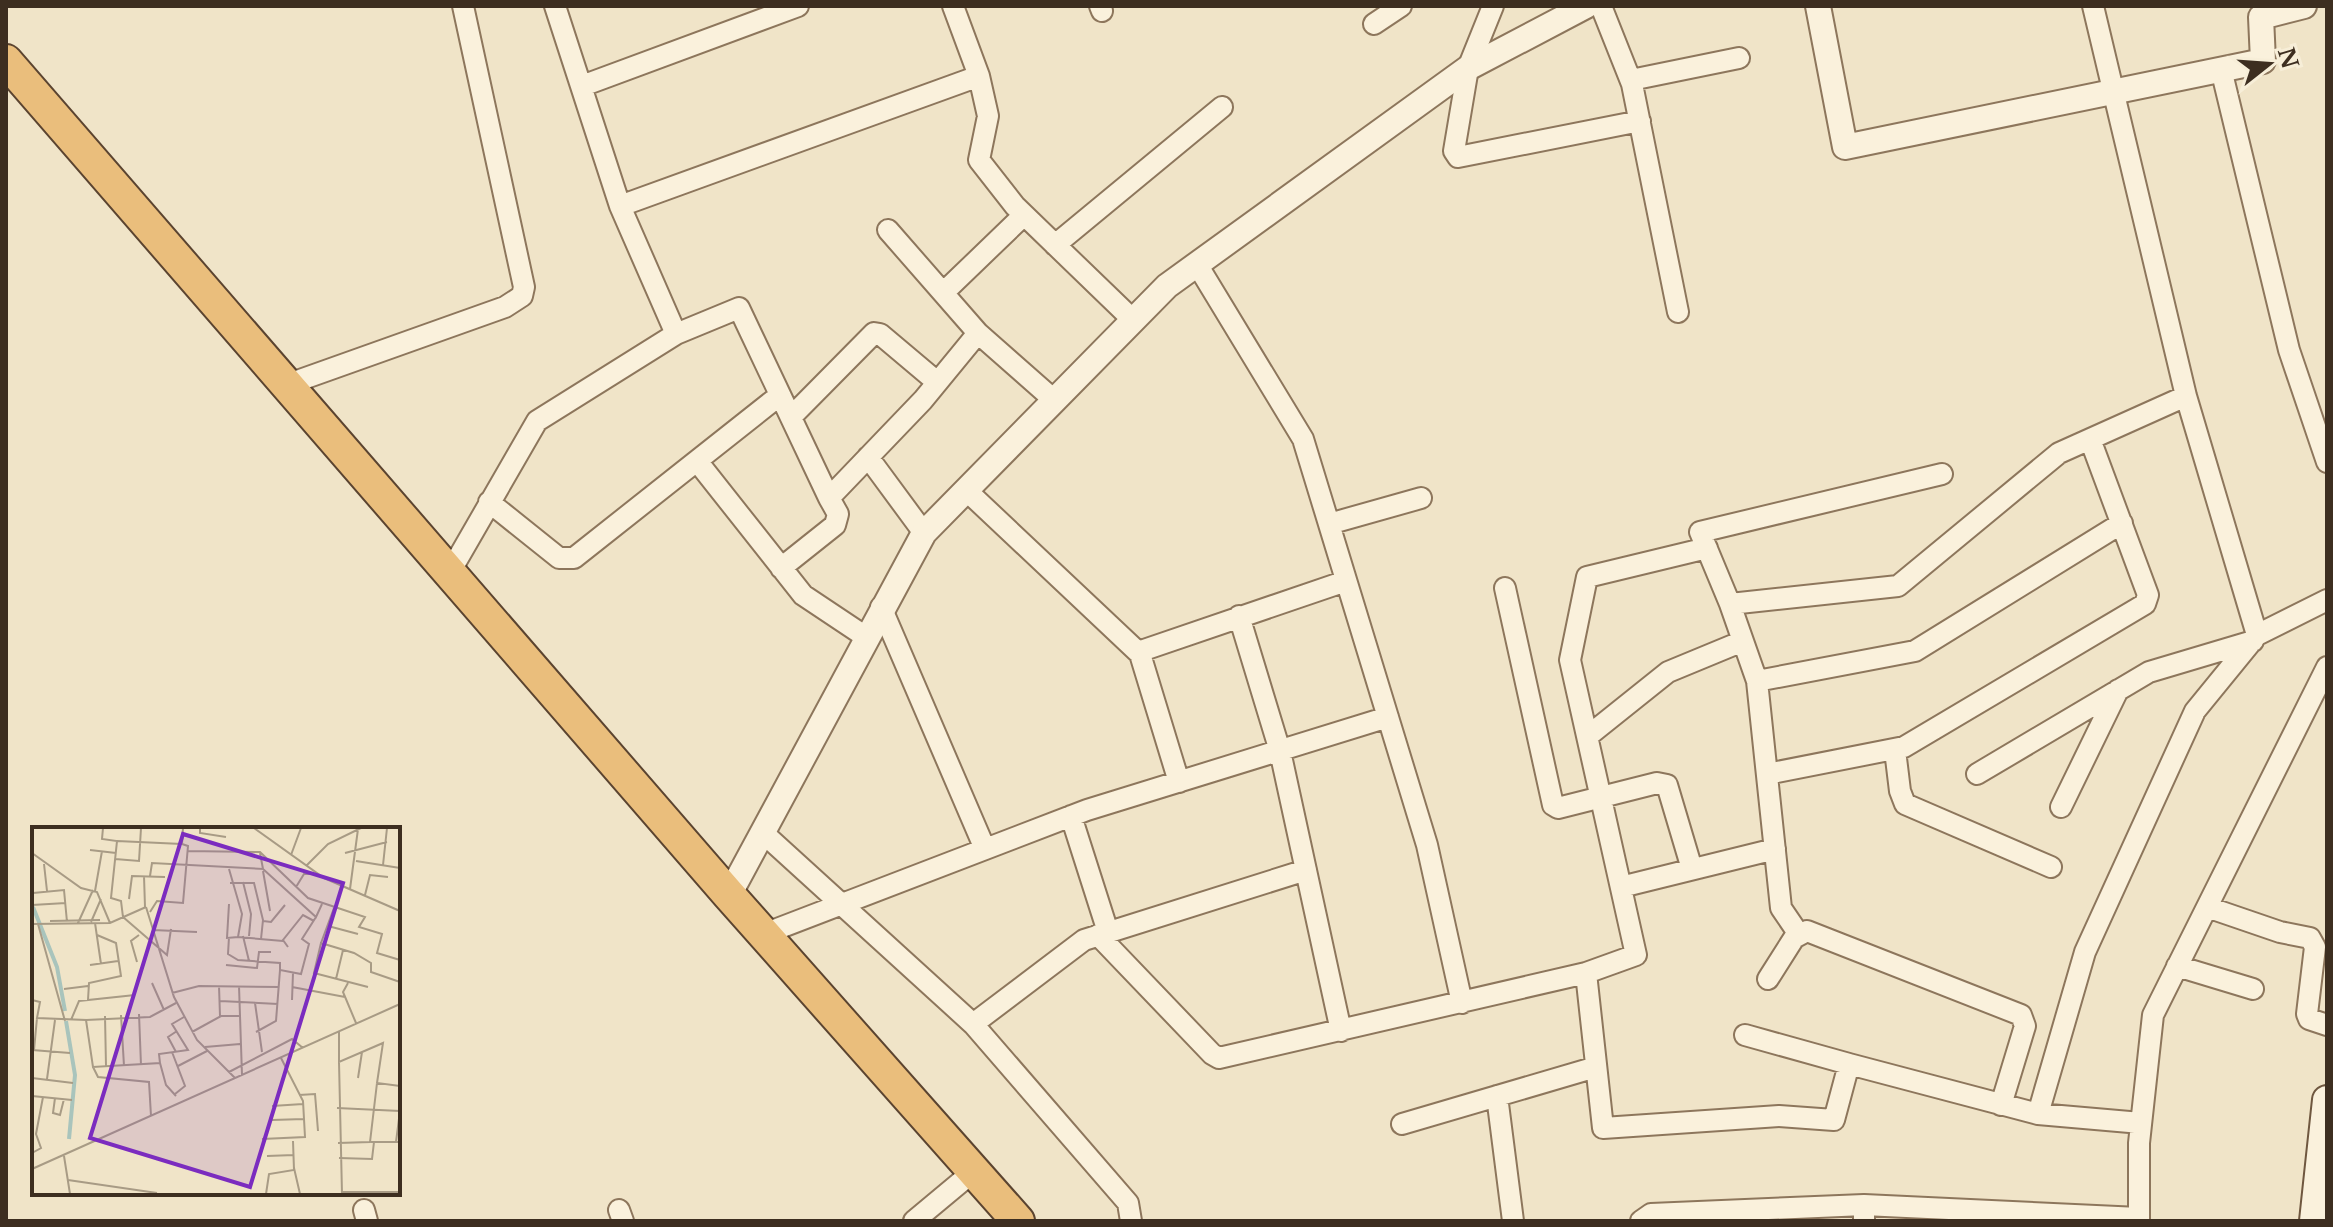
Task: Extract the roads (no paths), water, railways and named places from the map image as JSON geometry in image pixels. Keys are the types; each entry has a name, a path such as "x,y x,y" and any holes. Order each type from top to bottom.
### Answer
{"highway":[{"path":"6,61 729,895 1018,1221"}],"main road":[{"path":"2314,1221 2327,1100"}],"street":[{"path":"286,385 505,307 522,296 524,287 463,6"},
{"path":"555,6 620,206 655,278 672,325"},
{"path":"582,86 798,6"},
{"path":"953,6 979,76 988,125 978,154 979,160 1024,215 1133,320"},
{"path":"1374,24 1401,6"},
{"path":"1493,6 1468,68 1454,151 1458,157 1640,121"},
{"path":"729,895 881,607 924,533 1167,286 1468,68 1586,6"},
{"path":"1601,6 1631,80 1678,312"},
{"path":"1818,6 1845,147 2263,61 2259,11 2304,6"},
{"path":"2093,6 2111,92 2186,396 2255,638"},
{"path":"1631,80 1739,58"},
{"path":"2221,69 2289,350 2327,462"},
{"path":"620,206 979,76"},
{"path":"1055,245 1222,107"},
{"path":"943,293 1024,215"},
{"path":"888,230 978,333 1054,400"},
{"path":"1198,266 1300,432 1430,856 1462,1003"},
{"path":"450,572 537,421 672,325 739,308 838,514 835,525 781,568"},
{"path":"791,417 874,333 880,334 937,382"},
{"path":"829,498 937,382 978,333"},
{"path":"489,502 559,558 567,560 579,554 780,395"},
{"path":"1730,604 1898,586 2059,453 2186,396"},
{"path":"1767,774 1895,750 2145,604 2148,595 2090,439"},
{"path":"868,457 924,533"},
{"path":"697,461 809,602 866,637"},
{"path":"1798,933 1781,908 1757,681 1700,532 1942,474"},
{"path":"966,490 1138,652 1179,782"},
{"path":"1329,524 1421,498"},
{"path":"1757,681 1915,651 2122,523"},
{"path":"1071,816 1103,934 1219,1058 1586,973 1636,955 1570,660 1587,577 1707,548"},
{"path":"1138,652 1346,581"},
{"path":"1505,588 1553,805 1558,808 1657,783 1667,785 1692,869"},
{"path":"1977,774 2158,668 2255,638 2327,600"},
{"path":"881,607 985,849"},
{"path":"1239,616 1280,751 1341,1031"},
{"path":"2038,1114 2085,952 2130,853 2195,711 2255,638"},
{"path":"1588,736 1668,672 1743,641"},
{"path":"1641,1221 1651,1214 1864,1213 2139,1219 2141,1123 2153,1015 2327,667"},
{"path":"2061,807 2118,690"},
{"path":"764,934 1071,816 1388,717"},
{"path":"1895,750 1900,791 1905,804 2051,867"},
{"path":"762,832 973,1024 1128,1203 1131,1221"},
{"path":"1621,887 1775,849"},
{"path":"973,1024 1072,947 1103,934 1306,870"},
{"path":"2207,907 2280,932 2310,938 2315,947 2307,1014 2309,1019 2327,1025"},
{"path":"1768,979 1798,933 1807,931 2021,1015 2025,1026 2001,1105"},
{"path":"2177,966 2253,989"},
{"path":"1586,973 1603,1128 1779,1116 1834,1120 1849,1064"},
{"path":"1745,1035 2038,1114 2141,1123"},
{"path":"1402,1124 1596,1067"},
{"path":"1497,1096 1513,1221"},
{"path":"914,1221 974,1171"}]}
